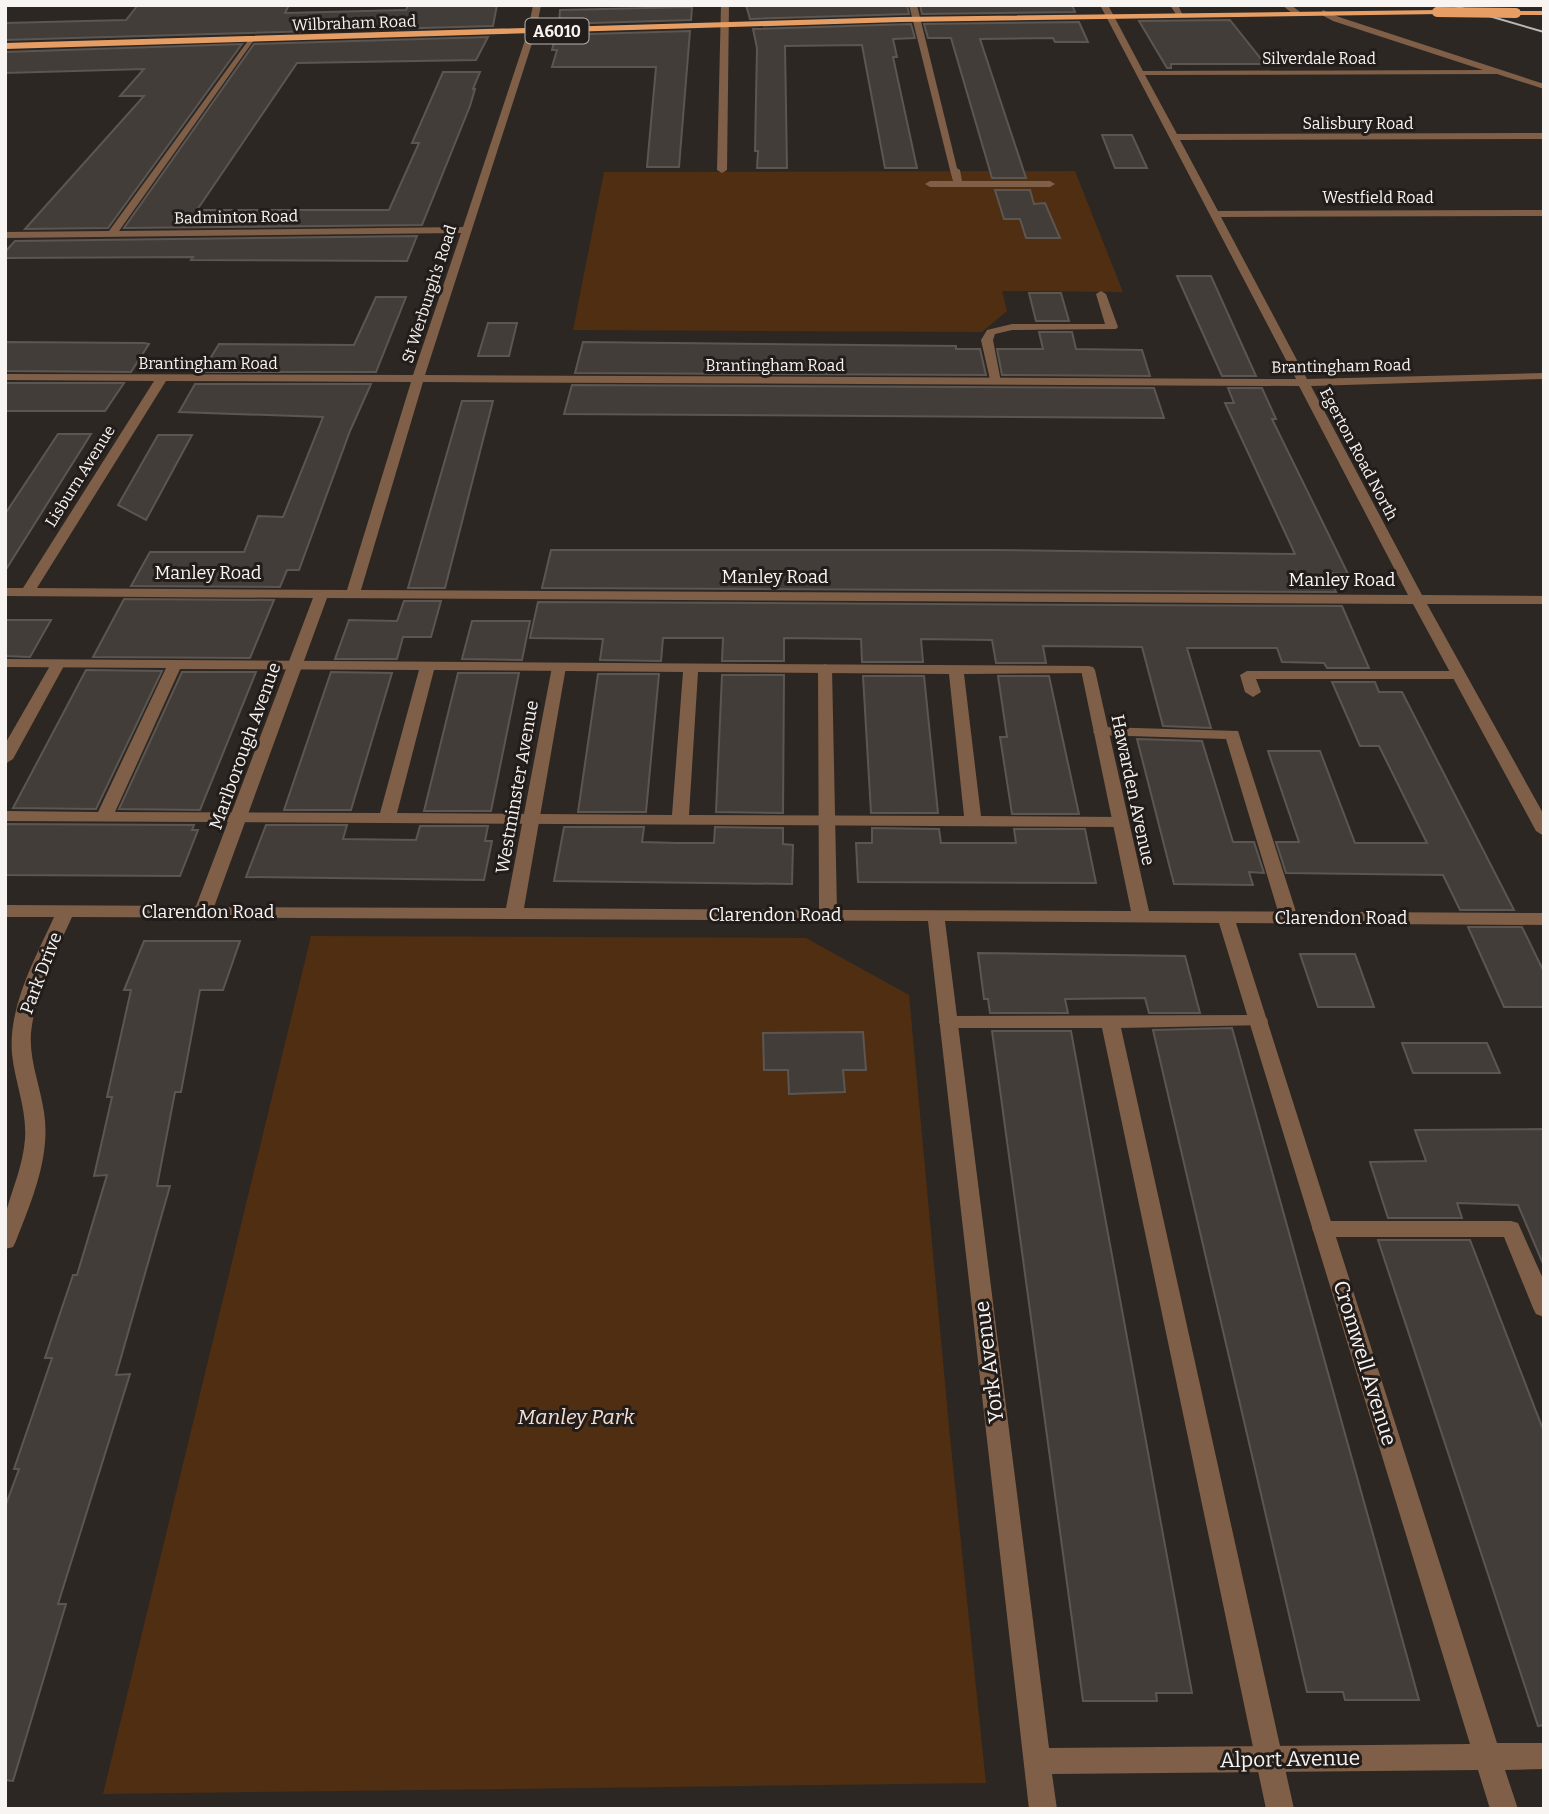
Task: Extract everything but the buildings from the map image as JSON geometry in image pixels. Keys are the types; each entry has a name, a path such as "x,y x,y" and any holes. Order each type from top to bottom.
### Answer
{"highway":[{"name":"Wilbraham Road","path":"5,46 919,19 1107,10 1180,14 1544,13"}],"street":[{"name":"St Werburgh's Road","path":"353,593 418,379 532,31 537,5"},
{"path":"722,170 725,5"},
{"path":"913,5 919,19 958,184"},
{"path":"1174,5 1180,14"},
{"path":"1286,5 1296,12"},
{"name":"Egerton Road North","path":"1107,10 1418,600 1544,831"},
{"path":"1323,12 1336,19 1544,87"},
{"path":"112,234 250,40"},
{"name":"Silverdale Road","path":"1138,73 1500,72"},
{"name":"Salisbury Road","path":"1172,137 1544,136"},
{"path":"930,184 1050,184"},
{"name":"Westfield Road","path":"1213,214 1544,213"},
{"name":"Badminton Road","path":"5,235 467,230"},
{"path":"995,382 987,340 991,332 1012,327 1112,327 1101,294"},
{"name":"Brantingham Road","path":"5,377 1304,383 1544,376"},
{"name":"Lisburn Avenue","path":"27,592 162,378"},
{"name":"Manley Road","path":"5,592 1544,600"},
{"name":"Marlborough Avenue","path":"203,912 322,593"},
{"path":"5,663 956,669 973,821"},
{"path":"5,759 58,664"},
{"path":"104,817 175,664"},
{"path":"387,818 428,666"},
{"name":"Westminster Avenue","path":"514,914 559,667"},
{"path":"680,819 691,667"},
{"path":"825,668 828,915"},
{"name":"Hawarden Avenue","path":"956,669 1088,670 1141,917"},
{"path":"1253,692 1247,675 1459,675"},
{"path":"1101,732 1232,734 1289,918"},
{"path":"5,816 1120,822"},
{"name":"Clarendon Road","path":"5,911 1544,919"},
{"name":"Park Drive","path":"7,1230 31,1171 35,1121 24,1078 21,1035 26,1003 66,911"},
{"name":"York Avenue","path":"936,916 1043,1809"},
{"name":"Cromwell Avenue","path":"1226,918 1504,1809"},
{"path":"948,1022 1259,1021"},
{"path":"1110,1022 1280,1809"},
{"path":"1323,1229 1511,1229 1544,1308"},
{"name":"Alport Avenue","path":"1037,1761 1544,1756"}],"green space":[{"path":"1075,171 1123,292 1002,291 1007,311 982,332 573,330 604,172"},
{"name":"Manley Park","path":"311,936 806,938 909,995 950,1437 986,1783 103,1794"}],"tram line":[{"path":"1451,5 1544,32"}]}
